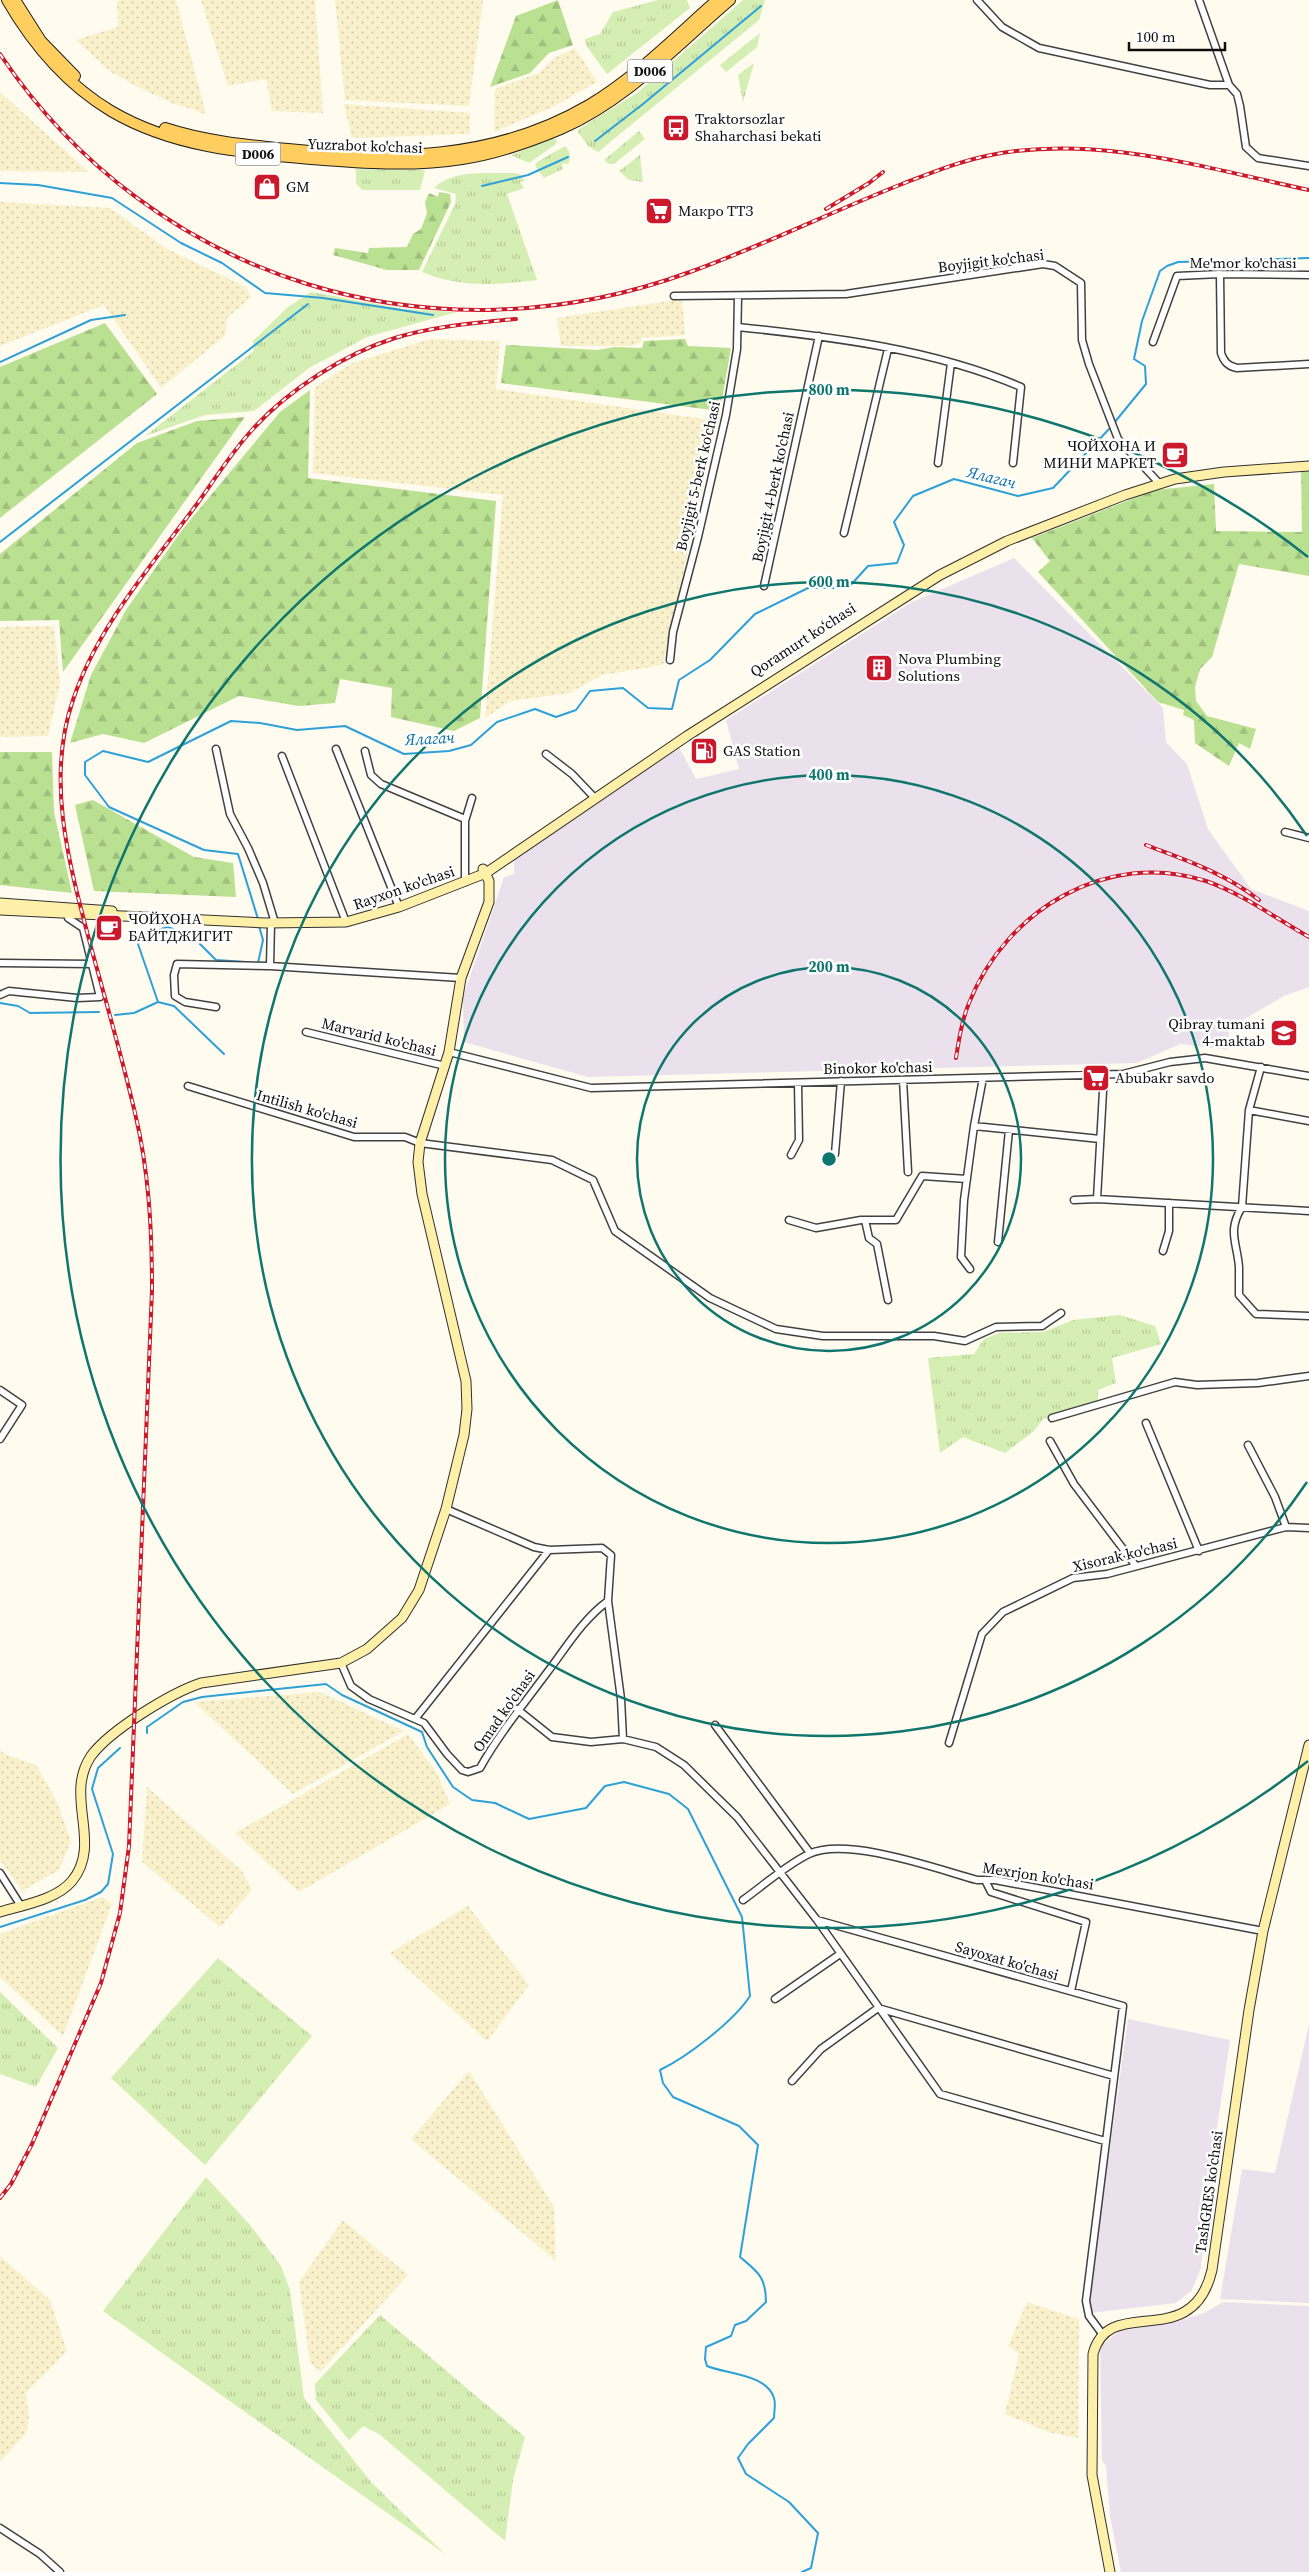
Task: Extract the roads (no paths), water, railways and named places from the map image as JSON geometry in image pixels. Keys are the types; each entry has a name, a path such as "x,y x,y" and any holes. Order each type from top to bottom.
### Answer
{"main road":[{"name":"Yuzrabot ko'chasi","path":"6,0 30,37 50,62 100,104 154,132 208,147 254,154 343,162 419,164 482,155 594,111 630,87 730,0"},
{"name":"Yuzrabot ko'chasi","path":"15,0 33,30 50,51 93,91 144,120 195,136 311,152 405,157 445,154 487,146 560,125 624,80 718,0"},
{"name":"Qoramurt koʻchasi","path":"485,871 592,795 958,560 1021,529 1158,481 1190,472 1309,464"},
{"name":"Qoramurt koʻchasi","path":"485,871 686,734"},
{"name":"Rayxon ko'chasi","path":"0,910 67,911 245,921 345,919 398,905 485,871"},
{"path":"0,1912 57,1893 71,1882 80,1868 85,1843 81,1793 82,1778 91,1756 106,1742 152,1708 185,1689 201,1683 341,1663 367,1650 382,1638 409,1609 419,1590 446,1509 464,1436 466,1388 455,1329 422,1194 418,1162 420,1143 449,1052 461,978 489,902 490,888 485,871"},
{"name":"Rayxon ko'chasi","path":"0,903 67,911"},
{"name":"TashGRES ko'chasi","path":"1103,2335 1122,2324 1171,2318 1185,2313 1198,2302 1207,2288 1212,2270 1227,2153 1263,1931 1309,1745"},
{"path":"1103,2335 1096,2346 1092,2358 1091,2449 1092,2475 1110,2572"}],"street":[{"path":"977,0 1002,27 1039,48 1210,85 1229,85"},
{"path":"1199,0 1229,85 1237,94 1246,147 1258,158 1309,166"},
{"name":"Boyjigit ko'chasi","path":"738,296 846,294 1043,264 1055,266 1080,283 1082,340 1089,364 1118,438 1158,481"},
{"path":"1220,274 1221,353 1224,360 1230,366 1237,368 1309,364"},
{"name":"Me'mor ko'chasi","path":"1153,342 1177,276 1220,274 1309,275"},
{"path":"674,296 738,296"},
{"name":"Boyjigit 5-berk ko'chasi","path":"670,660 673,632 698,537 726,416 737,349 738,296"},
{"path":"738,327 819,336 888,349 986,372 1021,387 1013,463"},
{"name":"Boyjigit 4-berk ko'chasi","path":"764,586 819,336"},
{"path":"844,533 888,349"},
{"path":"938,464 951,363"},
{"path":"216,749 230,814 248,848 271,921 270,966"},
{"path":"336,749 398,905"},
{"path":"365,751 371,774 381,784 466,819"},
{"path":"546,754 572,774 592,795"},
{"path":"282,756 345,919"},
{"path":"465,880 466,819 472,798"},
{"path":"1284,832 1309,838"},
{"path":"0,995 9,991 77,998 100,997 83,928 71,922 67,911"},
{"path":"0,963 92,964"},
{"path":"216,1007 185,1002 175,996 174,975 176,964 270,966 461,978"},
{"name":"Marvarid ko'chasi","path":"306,1032 445,1066"},
{"name":"Binokor ko'chasi","path":"449,1052 591,1088 1104,1073 1124,1074 1170,1062 1205,1058 1309,1076"},
{"path":"1262,1067 1249,1110 1242,1207 1235,1218 1232,1241 1239,1266 1239,1295 1256,1314 1309,1316"},
{"path":"1097,1198 1104,1073"},
{"path":"970,1269 961,1257 967,1179 974,1126 984,1078"},
{"path":"903,1080 908,1172"},
{"path":"834,1154 841,1081"},
{"path":"791,1155 800,1140 798,1082"},
{"name":"Intilish ko'chasi","path":"188,1086 354,1137 405,1137 420,1143 552,1160 592,1180 615,1231 710,1298 776,1330 823,1336 934,1336 965,1341 996,1327 1042,1326 1061,1313"},
{"path":"1249,1110 1309,1121"},
{"path":"974,1126 1100,1139"},
{"path":"998,1242 1009,1130"},
{"path":"789,1220 816,1228 865,1220 896,1220 922,1176 967,1179"},
{"path":"1074,1200 1097,1198 1309,1211"},
{"path":"1163,1251 1169,1231 1169,1203"},
{"path":"865,1220 869,1238 877,1244 888,1300"},
{"path":"1052,1418 1175,1382 1197,1385 1258,1383 1309,1376"},
{"path":"0,1390 22,1405 0,1439"},
{"path":"1146,1423 1199,1551"},
{"path":"1050,1441 1074,1484 1136,1566"},
{"path":"1248,1445 1276,1496 1286,1527"},
{"path":"446,1509 534,1547 549,1550 602,1548 611,1555 608,1601 621,1698 623,1739"},
{"name":"Xisorak ko'chasi","path":"949,1743 982,1634 1003,1612 1073,1578 1107,1574 1286,1527 1309,1528"},
{"path":"415,1719 549,1550"},
{"name":"Omad ko'chasi","path":"341,1663 351,1686 369,1699 428,1726 447,1754 462,1770 468,1772 480,1768 493,1744 517,1710 590,1614 608,1601"},
{"path":"517,1710 552,1736 591,1742 623,1739 656,1747 684,1765 737,1818 816,1920 940,2094 1105,2141"},
{"path":"715,1725 810,1853"},
{"name":"Mexrjon ko'chasi","path":"743,1900 810,1853 838,1848 872,1852 985,1880 996,1880 1263,1931"},
{"path":"0,1874 21,1906"},
{"path":"985,1880 991,1892 1086,1922 1071,1991"},
{"name":"Sayoxat ko'chasi","path":"816,1920 1123,2006 1086,2300 1089,2316 1103,2335"},
{"path":"775,2000 840,1954"},
{"path":"878,2008 1114,2076"},
{"path":"792,2081 821,2049 878,2008"},
{"path":"0,2528 40,2554 60,2572"}],"waterway":[{"path":"595,141 643,104 761,6"},
{"path":"482,186 528,175 568,157"},
{"path":"0,183 38,185 112,198 181,243 222,263 265,293 323,298 433,315"},
{"name":"Ялагач","path":"1114,423 1146,384 1145,366 1134,359 1142,321 1160,271 1178,262 1309,258"},
{"path":"0,542 308,304"},
{"path":"0,362 91,320 125,315"},
{"name":"Ялагач","path":"258,919 238,854 204,850 109,807 85,775 85,762 103,751 148,762 231,721 260,723 297,730 345,726 404,754 449,751 471,745 497,722 535,709 556,717 576,710 590,691 623,688 648,708 672,709 679,680 710,660 755,614 808,588 848,588 868,566 897,563 904,545 894,522 913,496 954,479 1018,496 1053,488 1111,427"},
{"name":"Ялагач","path":"256,963 258,963 263,940 259,926"},
{"name":"Ялагач","path":"158,1002 138,944 144,934 168,927 194,938 216,960 246,962"},
{"path":"115,1015 134,1013 158,1002 174,1006 224,1054"},
{"path":"0,1003 18,1006 30,1013 99,1012"},
{"path":"147,1733 147,1727 183,1702 202,1697 326,1684 342,1695 422,1732 427,1747 453,1787 472,1800 495,1803 529,1819 586,1808 605,1786 624,1782 669,1794 688,1809 742,1917 750,1996 743,2006 709,2038 660,2070 663,2083 673,2097 739,2126 758,2145 740,2257 752,2267 763,2281 766,2302 746,2321 735,2325 731,2336 706,2347 705,2359 707,2366 755,2379 770,2390 774,2398 774,2418 748,2444 738,2458 746,2474 789,2502 818,2533 811,2568 802,2572"},
{"path":"0,1927 85,1900 101,1892 108,1884 113,1854 92,1789 98,1768 120,1748"}],"railway":[{"path":"0,54 63,133 136,197 218,248 306,284 400,304 496,310 593,299 690,272 902,184 946,168 991,155 1031,150 1111,151 1151,156 1309,190"},
{"path":"826,209 869,183 883,172"},
{"path":"0,2198 11,2184 32,2144 101,1983 120,1913 129,1846 152,1290 150,1223 147,1179 140,1135 125,1071 75,886 64,824 61,762 65,731 73,700 83,673 96,647 127,598 237,448 266,415 282,401 318,375 356,353 395,338 440,328 516,319"},
{"path":"1146,845 1219,875 1246,890 1259,900"},
{"path":"956,1058 969,1003 986,970 1008,940 1034,915 1064,895 1097,881 1132,873 1169,873 1206,881 1246,899 1309,937"}],"place":[{"name":"Traktorsozlar Shaharchasi bekati","path":"676,128"},
{"name":"GM","path":"267,187"},
{"name":"Макро ТТЗ","path":"659,211"},
{"name":"ЧОЙХОНА И МИНИ МАРКЕТ","path":"1175,455"},
{"name":"Nova Plumbing Solutions","path":"879,668"},
{"name":"GAS Station","path":"704,751"},
{"name":"ЧОЙХОНА БАЙТДЖИГИТ","path":"109,928"},
{"name":"Qibray tumani 4-maktab","path":"1284,1033"},
{"name":"Abubakr savdo","path":"1096,1078"}]}
